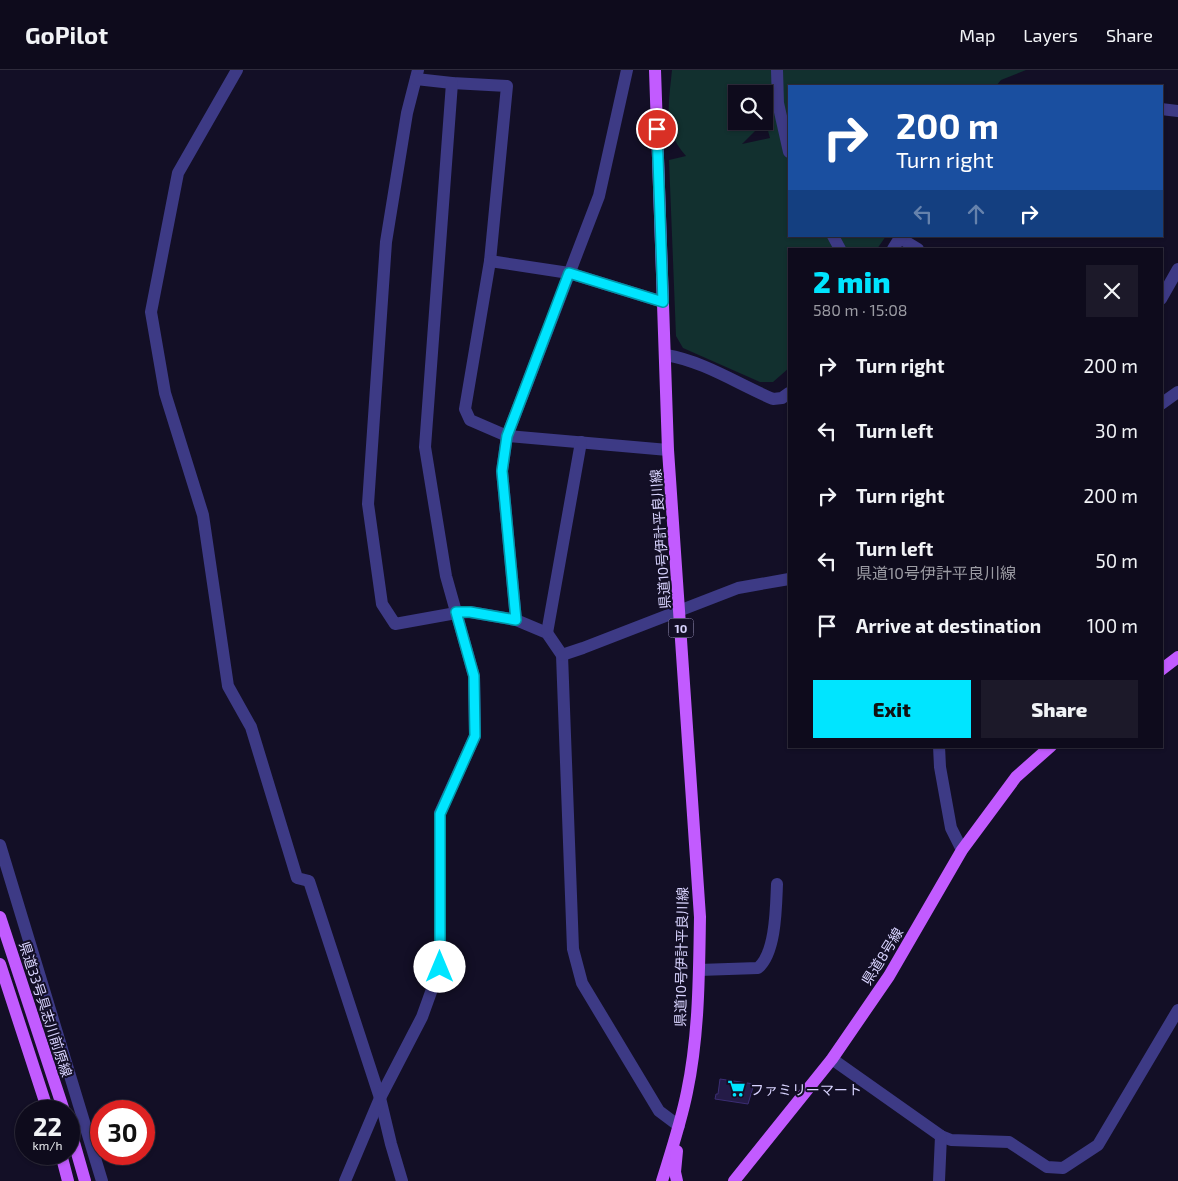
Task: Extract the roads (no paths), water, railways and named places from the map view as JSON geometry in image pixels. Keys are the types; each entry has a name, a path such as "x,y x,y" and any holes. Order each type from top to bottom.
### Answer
{"main road":[{"name":"県道10号伊計平良川線","path":"655,70 668,450 700,917 699,970 693,1056 679,1126 662,1181"},
{"path":"1163,668 1178,656"},
{"name":"県道8号線","path":"734,1181 832,1059 889,976 962,850 1016,777 1049,748"},
{"name":"県道33号具志川前原線","path":"0,917 60,1100"},
{"name":"県道33号具志川前原線","path":"0,964 44,1100"},
{"path":"677,1181 676,1162 679,1126"},
{"path":"80,1163 85,1181"},
{"path":"64,1165 68,1181"}],"street":[{"path":"237,70 178,173 151,312 165,393 203,515 228,686 251,727 297,878 309,880 380,1098 402,1181"},
{"path":"516,620 502,471 507,436 599,196 627,70"},
{"path":"777,70 778,102 788,147"},
{"path":"668,450 507,436 470,420 465,409 490,261 507,86 452,83 417,74 407,113 386,242 368,504 382,604 395,624 456,612 470,612 516,620 547,634 562,655 573,949 582,983 659,1111 679,1126"},
{"path":"345,1181 380,1098 422,1017 440,967 440,814 475,736 474,676 446,576 425,447 452,83"},
{"path":"1163,109 1178,111"},
{"path":"898,241 916,248"},
{"path":"490,261 569,273 663,302"},
{"path":"1163,295 1178,269"},
{"path":"666,355 694,362 773,399 782,398 788,393"},
{"path":"1163,403 1178,392"},
{"path":"547,634 580,442"},
{"path":"562,655 738,588 788,579"},
{"path":"939,748 940,767 951,828 962,850"},
{"path":"0,845 102,1181"},
{"path":"699,970 758,968 763,964 775,928 777,884"},
{"path":"832,1059 941,1136 951,1140 1009,1142 1047,1166 1063,1168 1098,1145 1178,1010"},
{"path":"939,1181 941,1136"}],"place":[{"name":"ファミリーマート","path":"736,1089"}]}
